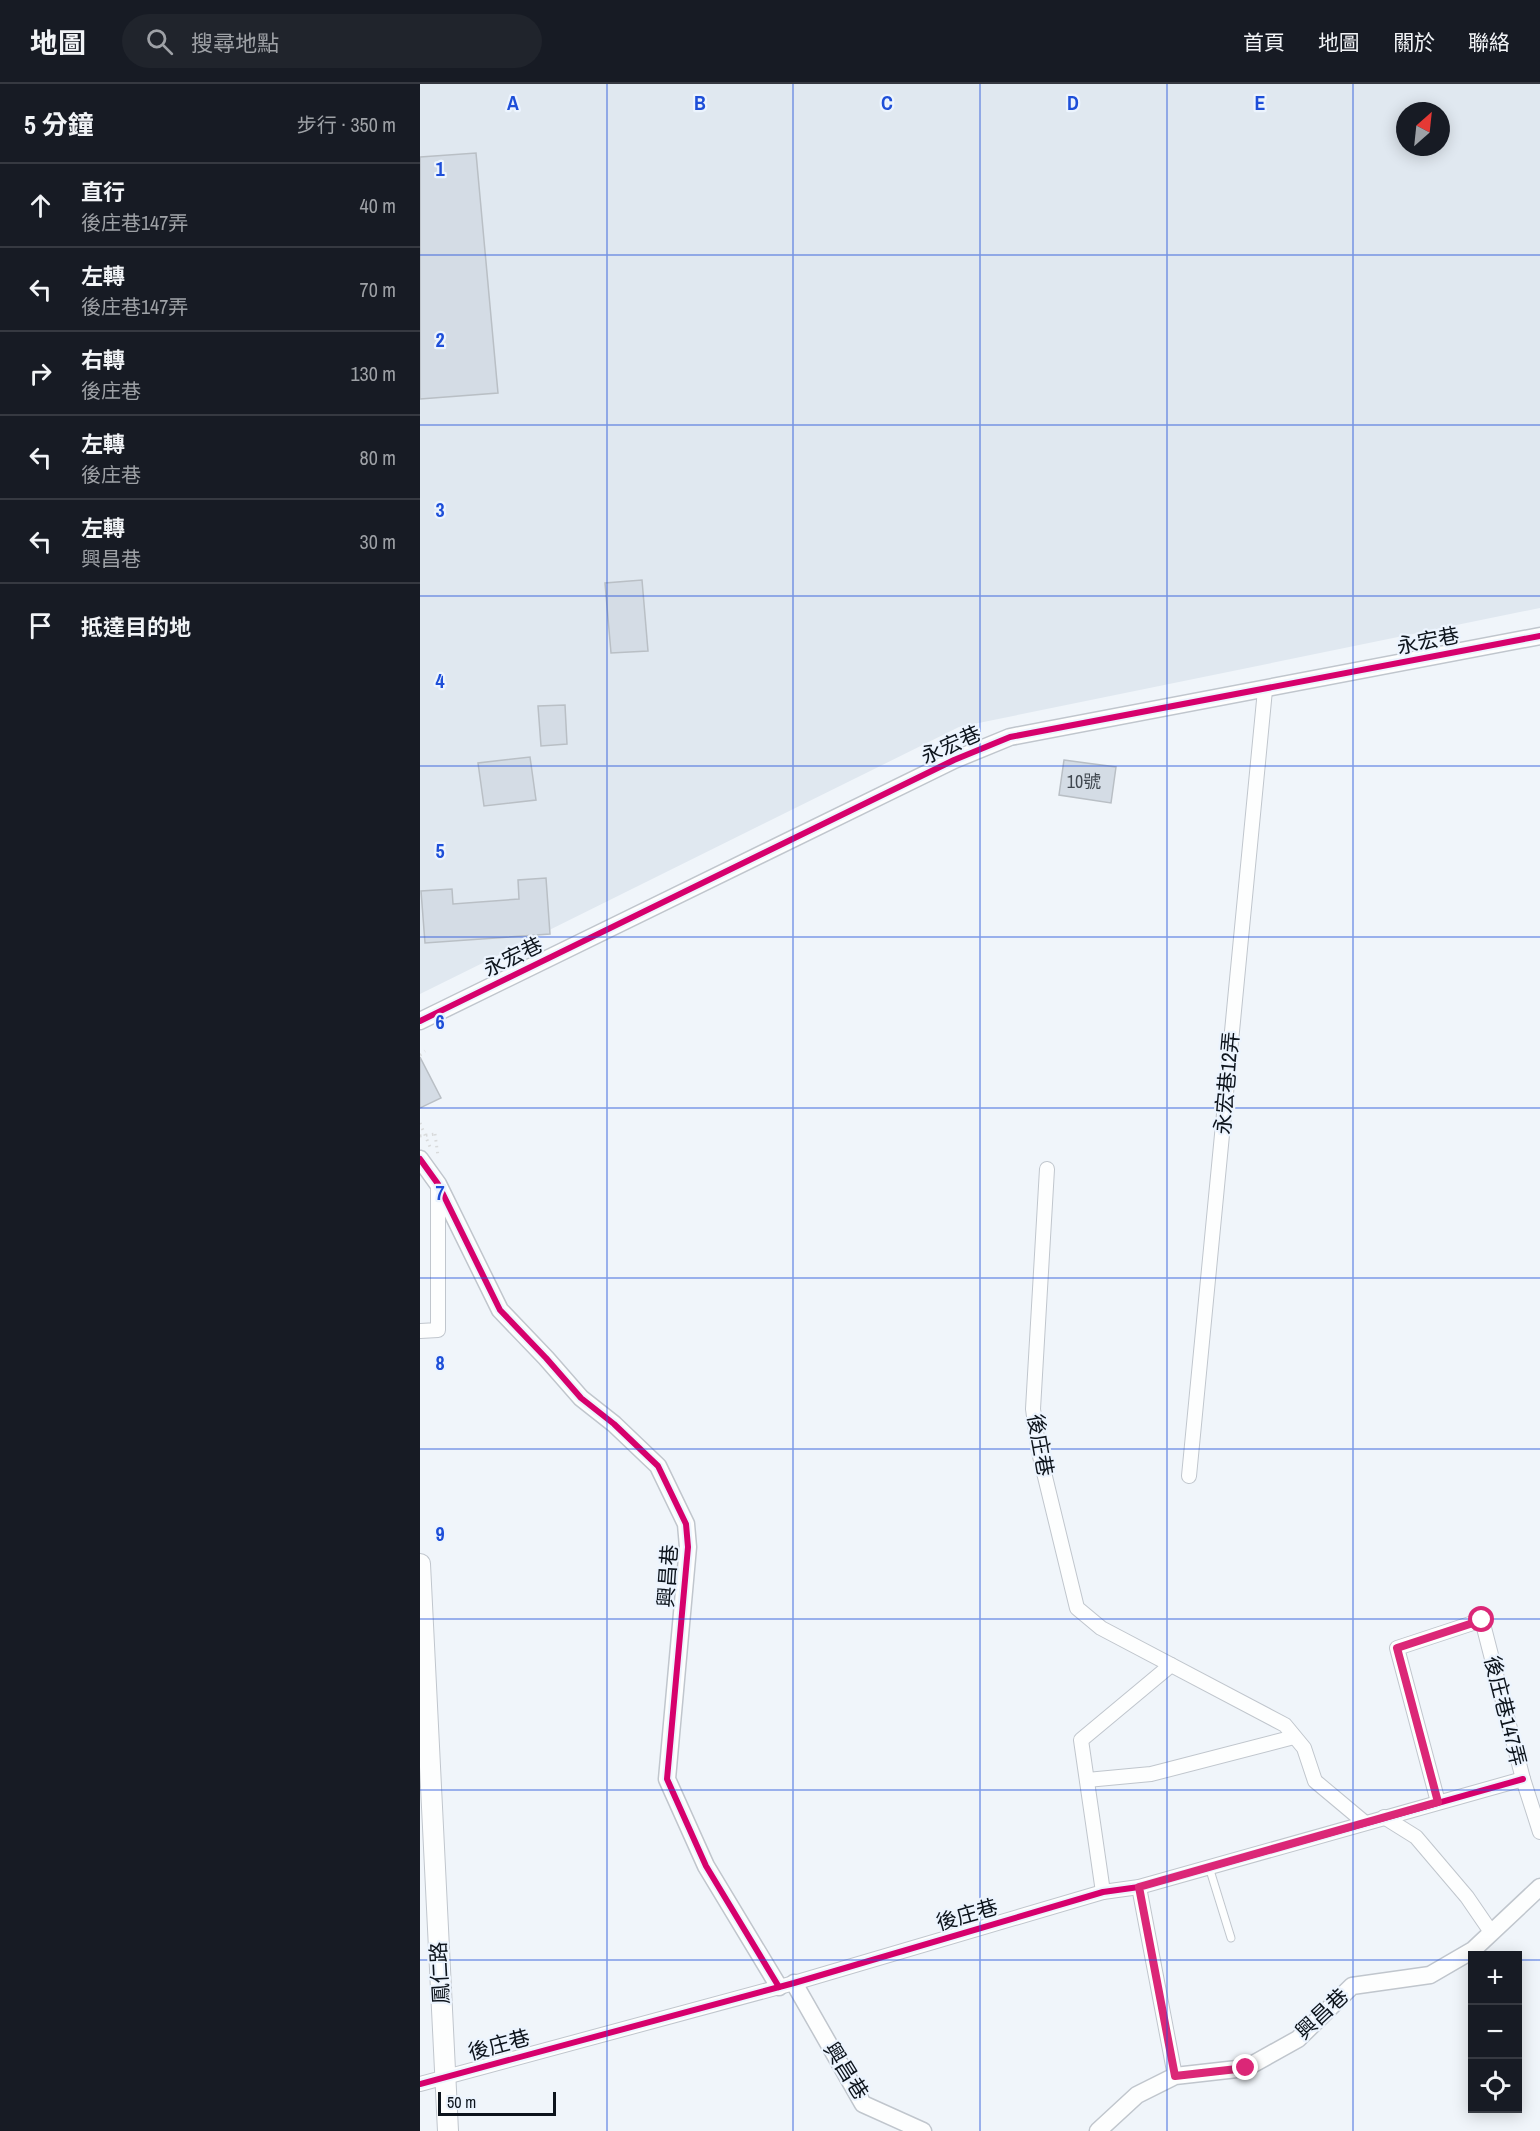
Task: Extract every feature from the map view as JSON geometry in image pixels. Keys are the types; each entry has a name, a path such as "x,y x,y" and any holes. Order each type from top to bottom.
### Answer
{"main road":[{"name":"鳳仁路","path":"420,1564 448,2131"}],"street":[{"name":"永宏巷","path":"420,1021 954,760 1010,737 1540,636"},
{"name":"永宏巷12弄","path":"1189,1476 1265,690"},
{"name":"興昌巷","path":"420,1159 438,1184 500,1310 580,1398 614,1424 658,1466 686,1524 688,1547 667,1779 706,1866 863,2104 923,2131"},
{"name":"後庄巷","path":"1047,1169 1033,1409 1039,1452 1077,1608 1101,1628 1285,1725 1304,1748 1315,1781 1364,1822"},
{"path":"420,1331 438,1330 438,1184"},
{"name":"後庄巷147弄","path":"1438,1802 1397,1648 1482,1620 1523,1779 1540,1832"},
{"path":"1103,1892 1082,1740 1171,1665"},
{"path":"1087,1780 1151,1774 1294,1737"},
{"name":"後庄巷","path":"420,2084 786,1985 1103,1892 1139,1887 1523,1779"},
{"path":"1384,1817 1416,1837 1467,1897 1491,1932"},
{"path":"1139,1887 1175,2076"},
{"name":"興昌巷","path":"1098,2131 1137,2095 1175,2076 1246,2068 1298,2038 1352,1986 1430,1975 1473,1950 1540,1887"}],"lane":[{"path":"1209,1867 1231,1938"}],"path":[{"path":"420,1054 425,1051"},
{"path":"420,1136 435,1134"}],"shaded area":[{"path":"420,84 1540,84 1540,608 959,727 420,994"}],"building":[{"path":"476,153 498,393 420,399 420,157"},
{"path":"642,580 648,651 611,653 605,583"},
{"path":"565,705 567,744 541,746 538,706"},
{"path":"530,757 536,800 484,806 478,763"},
{"path":"1064,760 1116,767 1111,803 1059,795"},
{"path":"546,878 550,934 425,943 421,891 452,889 453,904 519,899 518,880"},
{"path":"420,1057 441,1098 420,1108"}],"cycle path":[{"path":"420,1021 954,760 1010,737 1540,636"},
{"path":"420,1159 438,1184 500,1310 581,1398 614,1424 658,1466 686,1524 688,1547 667,1779 706,1866 779,1987"},
{"path":"420,2084 794,1983 1103,1892 1139,1887 1523,1779"}],"route":[{"path":"1246,2068 1175,2076 1139,1887 1438,1802 1397,1648 1482,1620"}]}
